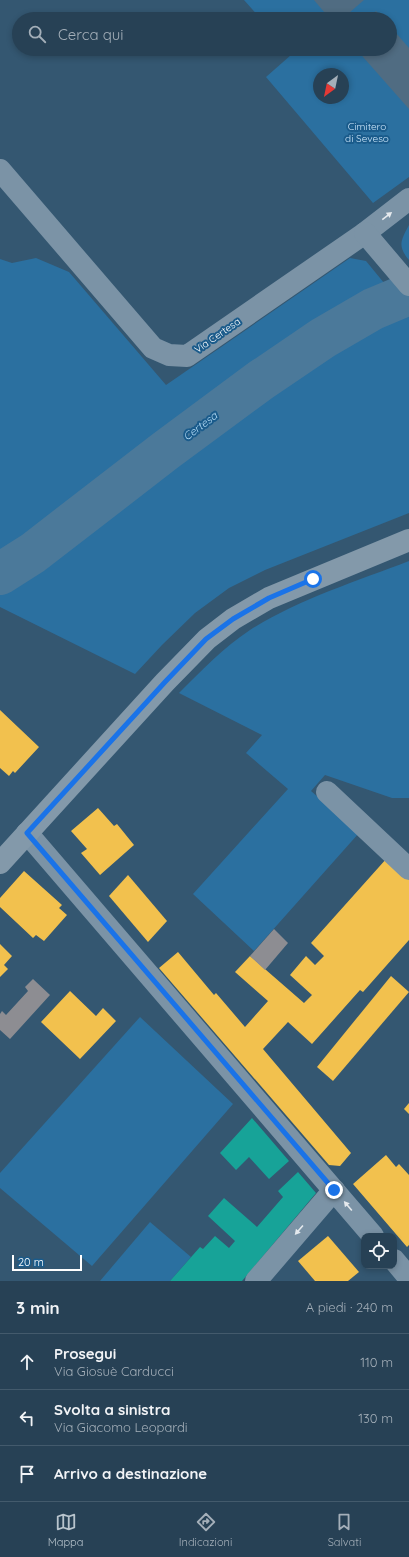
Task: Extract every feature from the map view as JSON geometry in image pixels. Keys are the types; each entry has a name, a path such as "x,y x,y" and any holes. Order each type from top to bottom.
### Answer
{"street":[{"name":"Via Certesa","path":"0,170 154,348 169,355 187,356 365,233 409,199"},
{"path":"365,233 408,283"},
{"path":"0,863 206,639 233,619 269,598 409,540"},
{"path":"327,792 409,869"},
{"path":"27,833 370,1233"},
{"path":"256,1281 334,1190"},
{"path":"397,1264 409,1278"}],"green space":[{"name":"Cimitero di Seveso","path":"244,0 409,0 409,177 373,203 266,77 290,56 397,56 397,12 255,12"},
{"path":"409,225 409,260 403,251 402,239"},
{"path":"36,258 69,272 166,385 350,258 366,261 389,289 344,310 263,366 58,518 0,557 0,259 12,263"},
{"path":"407,311 409,313 409,513 265,570 229,588 195,613 135,674 0,607 0,593 184,453 290,380 362,335"},
{"path":"409,561 409,798 392,798 325,775 311,791 359,833 254,951 193,894 288,789 246,753 262,735 179,693 231,644 268,619 307,600"},
{"path":"140,1017 233,1104 92,1266 0,1188 0,1173"},
{"path":"150,1222 191,1257 170,1281 100,1281"}],"building: Abitazioni":[{"path":"0,710 39,747 15,773 13,771 9,776 0,768"},
{"path":"98,808 114,826 117,824 134,845 100,875 81,853 87,849 71,831"},
{"path":"387,858 409,878 409,940 363,992 360,990 312,1044 288,1022 263,1049 351,1153 340,1166 329,1165 159,968 178,952 214,995 216,993 245,1027 268,1001 235,972 250,956 304,1003 312,995 290,975 306,956 315,965 324,956 311,943"},
{"path":"24,871 62,905 59,908 67,915 44,941 36,935 33,938 0,907 0,898"},
{"path":"128,875 167,921 148,942 109,896"},
{"path":"0,944 12,956 4,965 8,969 0,977"},
{"path":"391,976 409,992 333,1081 317,1067"},
{"path":"70,991 96,1016 103,1008 116,1021 80,1059 41,1022"},
{"path":"409,1103 409,1114 404,1109"},
{"path":"386,1155 396,1167 399,1164 409,1175 409,1245 407,1247 397,1235 397,1233 395,1233 353,1184"},
{"path":"328,1236 359,1272 348,1281 315,1281 298,1261"}],"building: Pubblico":[{"path":"252,1118 289,1161 269,1179 249,1157 236,1170 220,1153"},
{"path":"298,1172 316,1193 242,1281 170,1281 200,1247 203,1249 215,1236 229,1248 235,1241 208,1216 224,1198 257,1227 283,1197 278,1191"}],"building: Industria":[{"path":"274,929 288,943 265,970 250,956"},
{"path":"33,979 50,995 10,1039 0,1030 0,1014 2,1011 6,1015 28,991 25,987"}],"building: Altro":[{"path":"314,0 364,0 350,12 324,12"},
{"path":"397,34 409,48 409,109 362,56 397,56"}],"waterway":[{"name":"Certesa","path":"0,574 33,553 165,451 261,380 323,338 373,309 409,294"}],"route":[{"path":"313,579 269,598 233,619 206,639 27,833 334,1190"}]}
